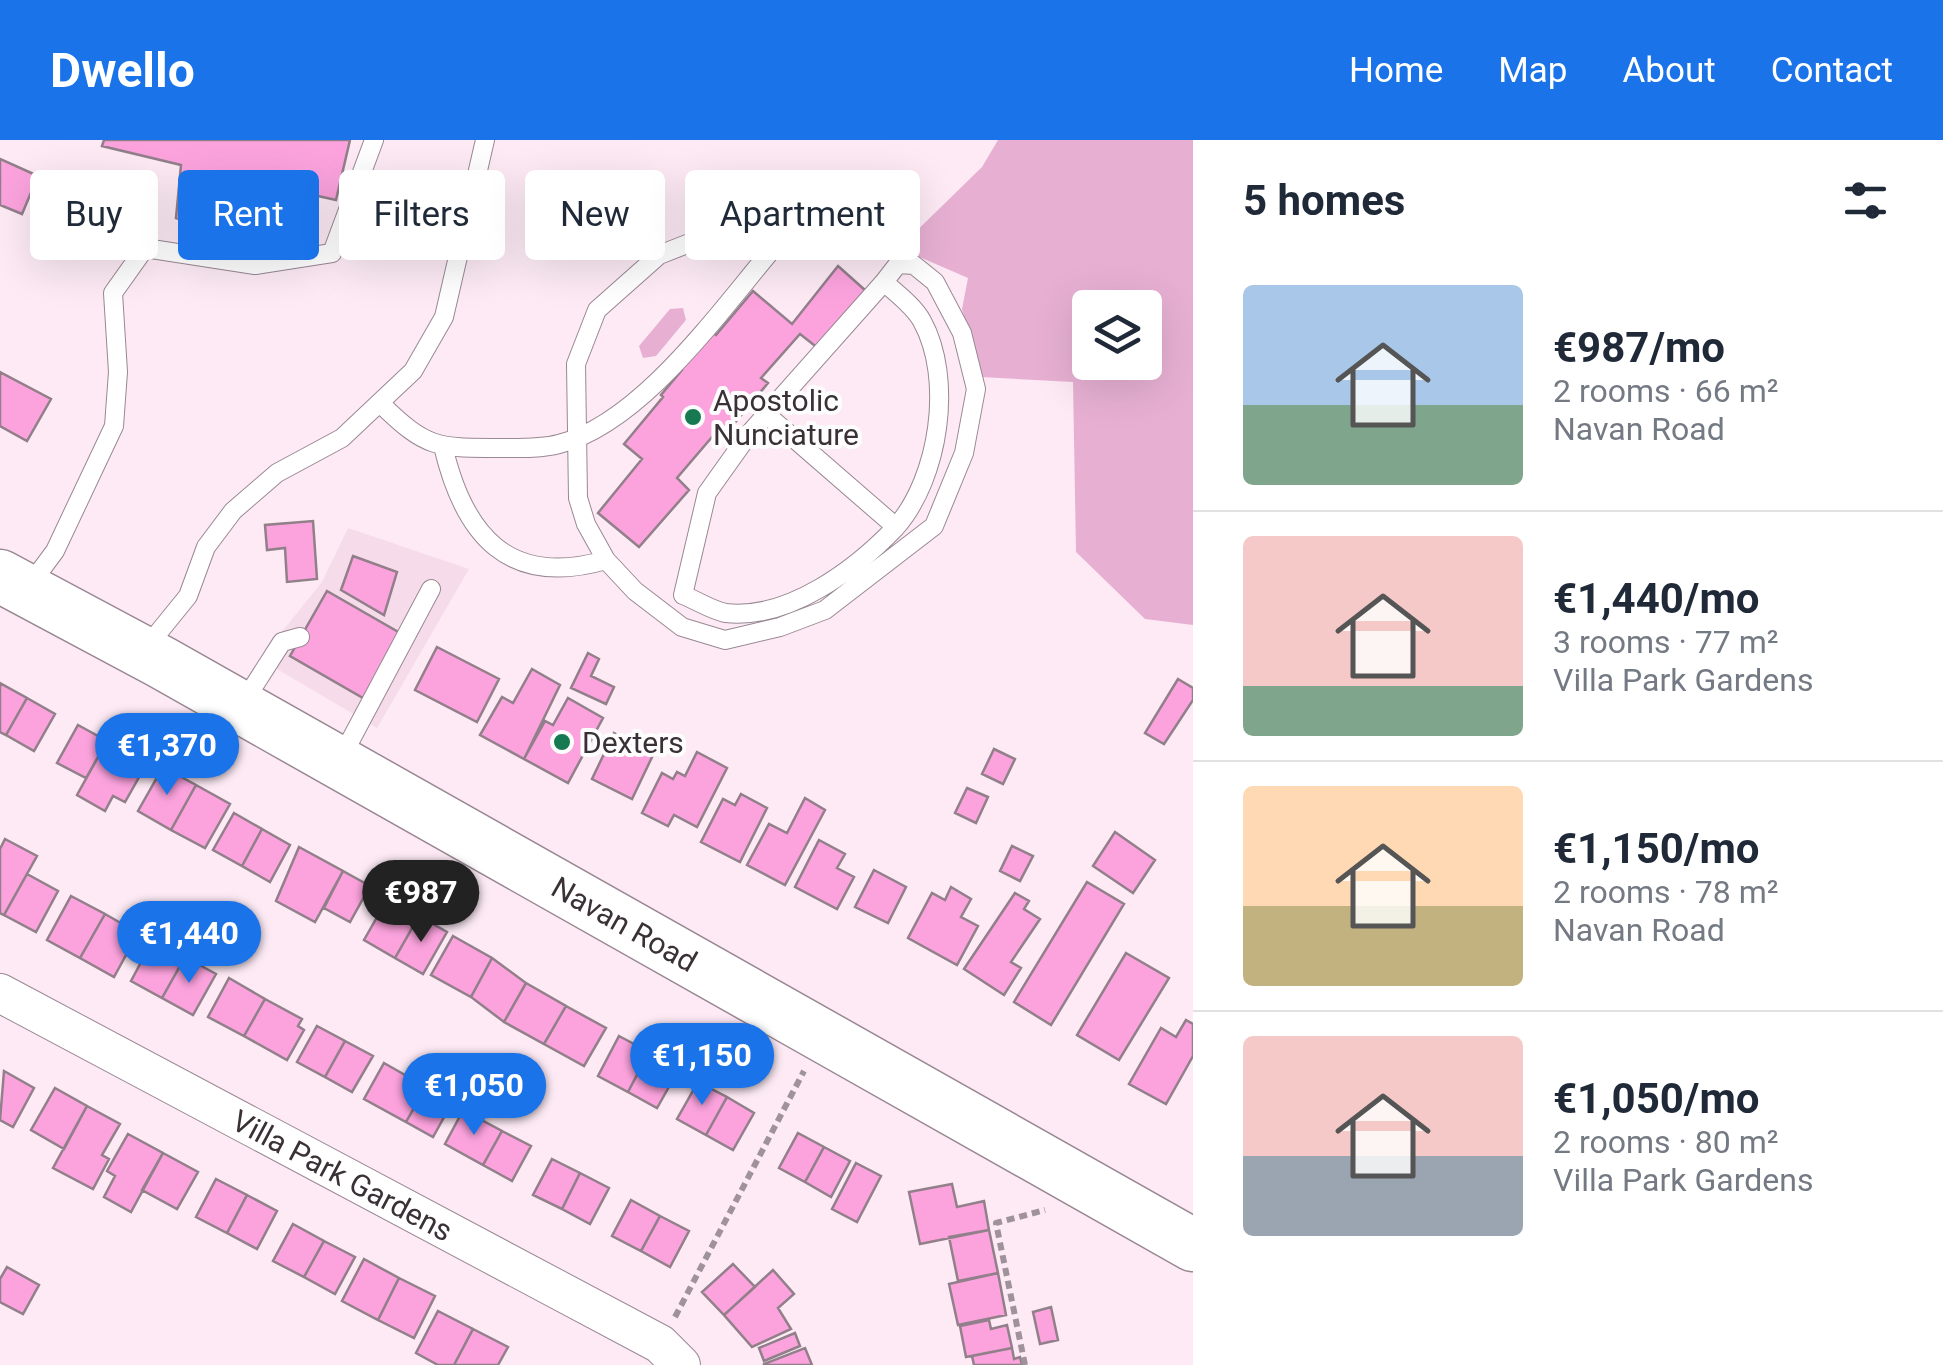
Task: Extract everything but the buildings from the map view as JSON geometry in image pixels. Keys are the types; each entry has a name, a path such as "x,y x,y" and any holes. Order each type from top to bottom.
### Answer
{"main road":[{"name":"Navan Road","path":"13,583 1193,1245"}],"street":[{"name":"Villa Park Gardens","path":"0,993 671,1355"}],"lane":[{"path":"13,583 55,550 114,426 118,372 112,293 145,248 254,265 332,253 374,140"},
{"path":"142,653 188,596 206,547 233,511 277,473 342,438 382,405 413,371 444,317 485,140"},
{"path":"382,405 418,440 443,446 559,445 576,437 607,424 660,376 782,238 710,236 659,254 597,310 576,364 576,437 578,498 586,524 606,560 635,591 682,627 725,640 780,627 825,610 934,526 964,453 976,388 962,334 935,282 914,264 898,264 767,415 707,493 683,595 726,613 788,604 848,572 913,507 937,428 942,375 921,318 884,282"},
{"path":"767,415 896,527"},
{"path":"443,446 455,494 490,546 536,568 556,570 606,560"},
{"path":"338,763 375,685 431,589"},
{"path":"240,707 282,642 300,638"}],"path":[{"path":"671,1355 823,1036"},
{"path":"1025,1365 996,1223 1044,1210 1075,1181"}],"shaded area":[{"path":"998,140 1193,140 1193,625 1145,619 1076,552 1073,382 981,377 962,309 968,278 920,257 920,228 982,167"},
{"path":"683,308 686,320 656,356 643,358 639,346 670,309"},
{"path":"348,528 469,569 377,728 260,659 322,582"}],"place":[{"name":"Apostolic Nunciature","path":"693,417"},
{"name":"Dexters","path":"562,742"}]}
